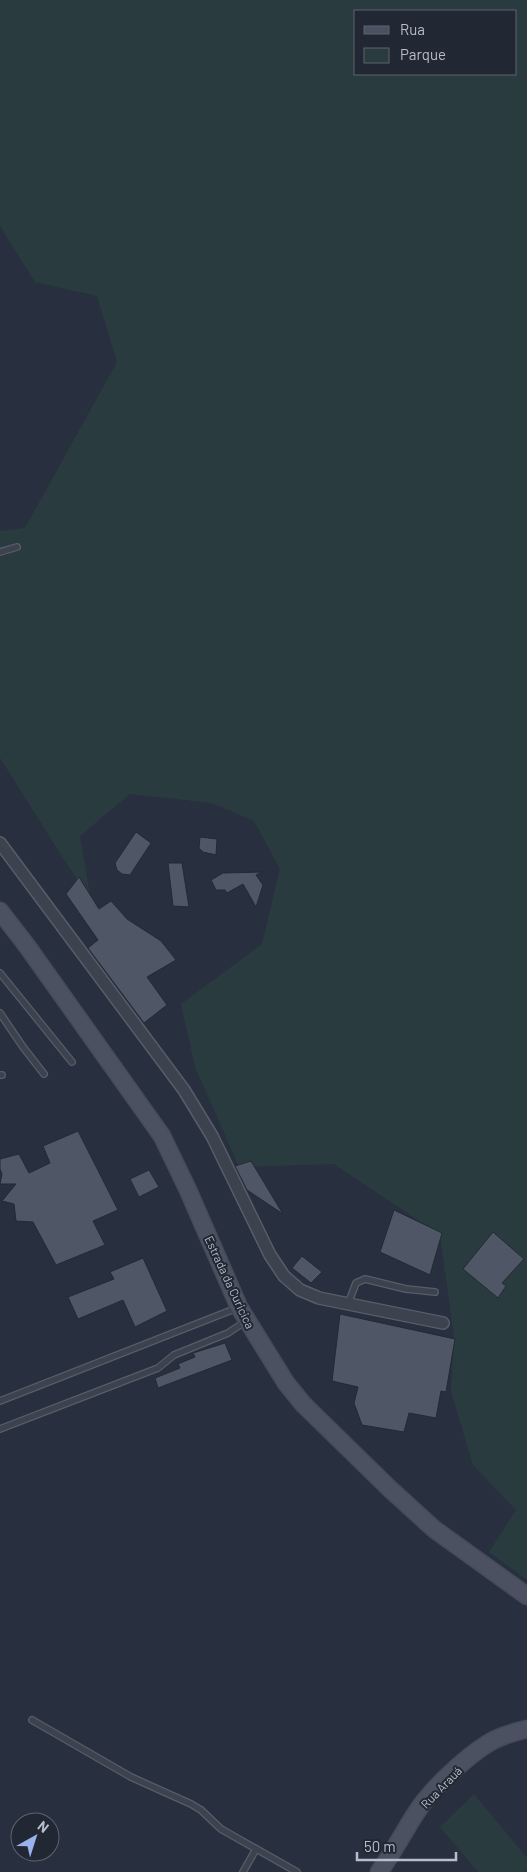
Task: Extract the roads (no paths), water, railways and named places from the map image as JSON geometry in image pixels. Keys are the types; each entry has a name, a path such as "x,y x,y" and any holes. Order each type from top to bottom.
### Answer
{"street":[{"path":"0,843 184,1090 212,1136 270,1255 284,1276 300,1290 319,1298 443,1323"},
{"name":"Estrada da Curicica","path":"0,911 162,1136 243,1314 286,1383 303,1404 434,1529 527,1596"},
{"name":"Rua Arauá","path":"380,1872 416,1812 438,1786 488,1744 505,1735 527,1729"}],"lane":[{"path":"0,552 17,547"},
{"path":"0,973 72,1062"},
{"path":"0,1013 44,1074"},
{"path":"348,1304 356,1283 365,1279 406,1289 436,1292"},
{"path":"0,1401 243,1314"},
{"path":"0,1429 158,1368 174,1355 228,1333 243,1314"},
{"path":"32,1720 131,1777 191,1804 221,1829 297,1872"},
{"path":"243,1872 256,1849"}]}
